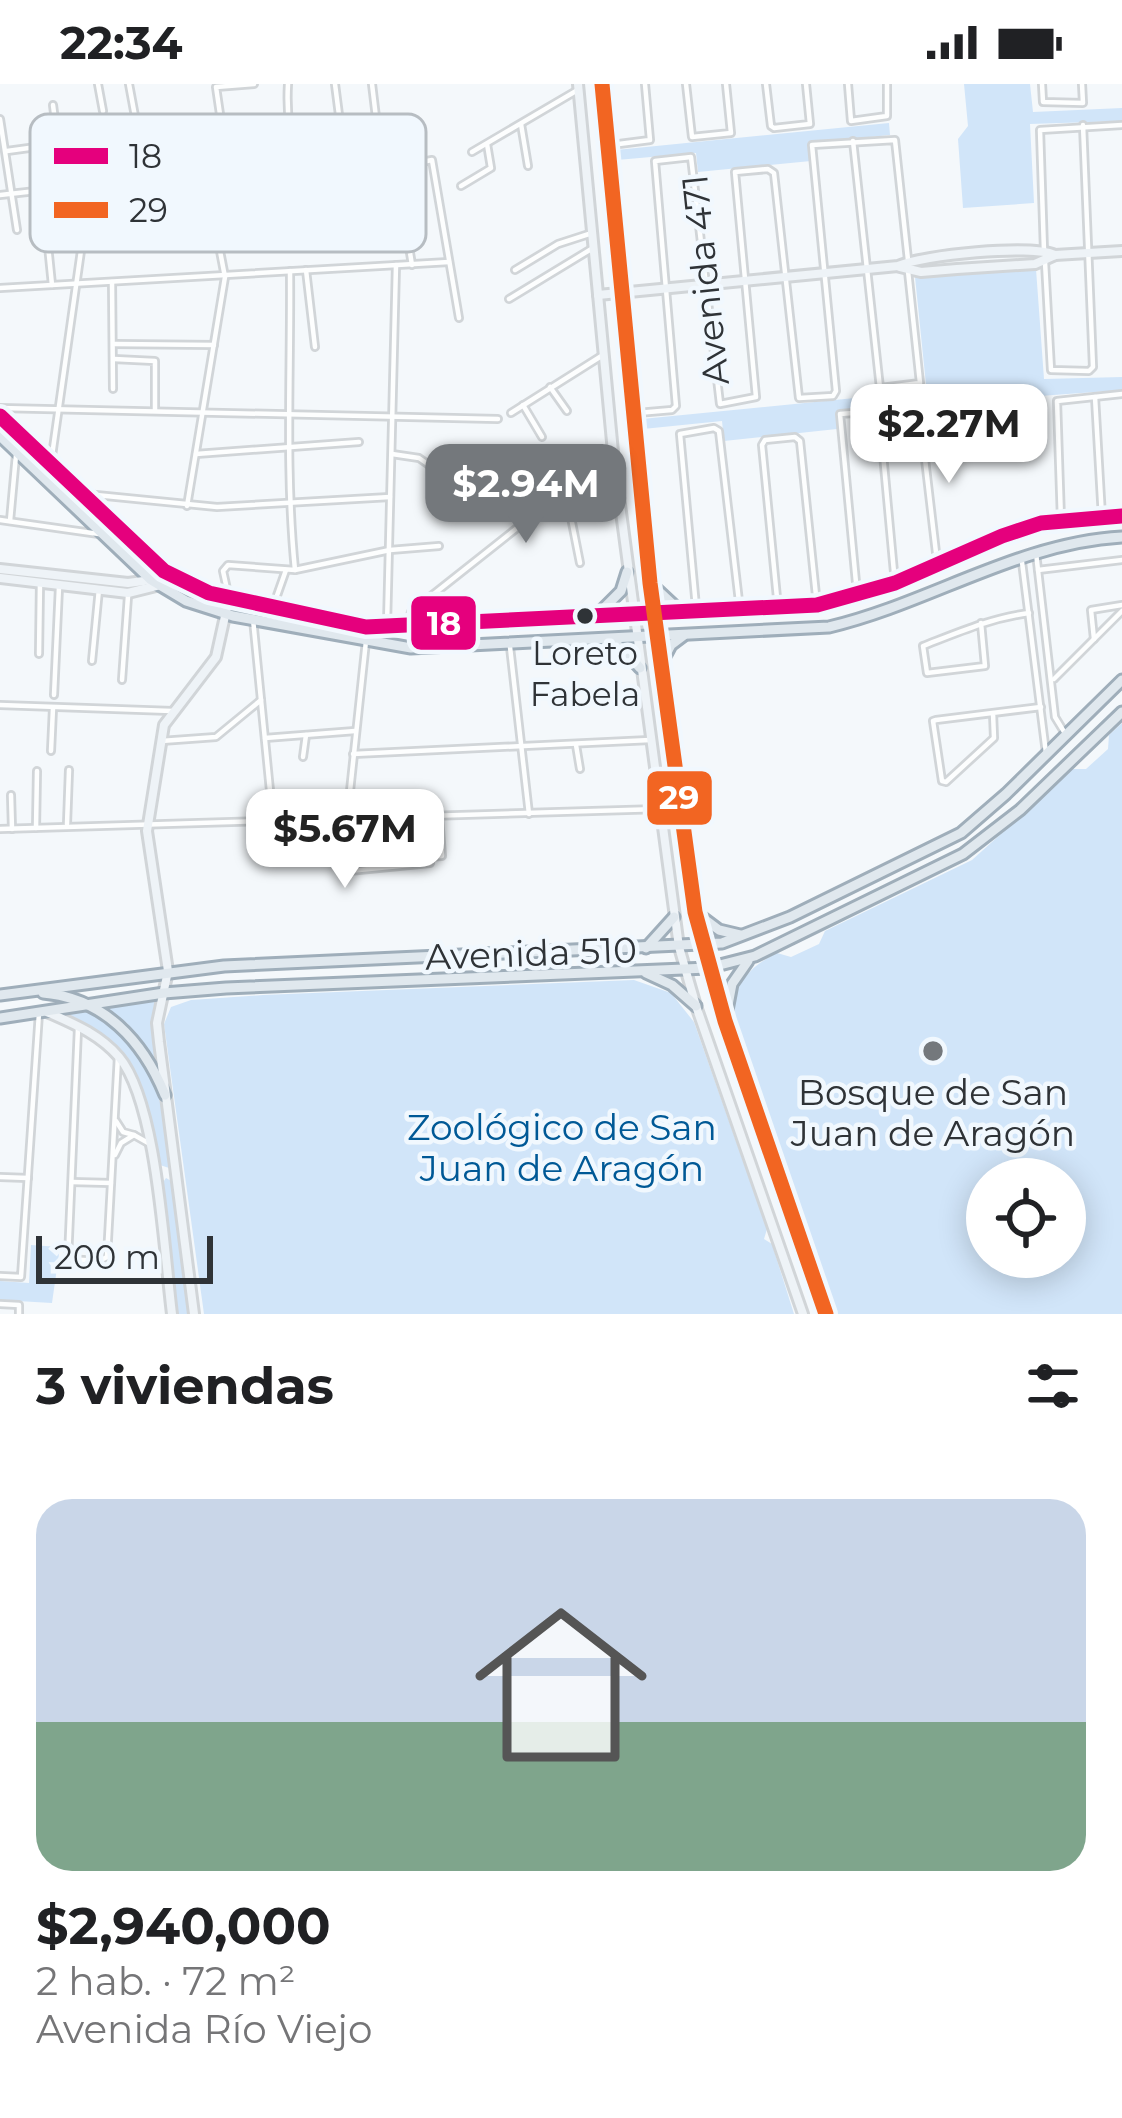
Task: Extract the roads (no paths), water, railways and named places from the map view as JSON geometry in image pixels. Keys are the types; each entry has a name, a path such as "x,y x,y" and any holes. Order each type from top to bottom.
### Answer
{"main road":[{"path":"602,84 631,414 695,912 725,1021 826,1314"},
{"path":"579,87 613,452 679,947 802,1314"},
{"path":"598,295 866,268 1122,251"},
{"path":"0,412 151,562 189,585 366,627 817,605 896,583 1002,536 1061,520 1122,516"},
{"path":"0,436 99,534 156,583 186,601 226,614 411,648 829,627 874,616 1035,550 1122,537"},
{"path":"0,569 58,587 98,592 128,593 156,583"},
{"path":"599,613 616,598 627,572"},
{"path":"0,578 156,583"},
{"path":"650,583 680,611"},
{"path":"194,1314 157,1023 168,971 148,826 161,741 172,711 216,657 229,598"},
{"path":"661,664 671,645 685,634"},
{"path":"603,637 623,649 640,668"},
{"name":"Avenida 510","path":"55,990 224,966 702,946 752,934 961,833 1122,680"},
{"name":"Avenida 510","path":"0,1019 164,992 708,968 755,956 963,854 1020,810 1122,712"},
{"path":"1006,794 1020,810"},
{"path":"669,873 690,869"},
{"path":"695,912 719,930 752,934"},
{"path":"644,949 674,916"},
{"path":"790,917 797,935"},
{"path":"570,973 579,963 571,951"},
{"path":"725,1021 732,984 755,956"},
{"path":"413,958 413,980"},
{"path":"224,966 226,988"},
{"path":"641,970 672,985 696,1006"},
{"path":"55,990 42,1012 94,1034 118,1056 137,1088 150,1144 172,1314"},
{"path":"0,995 55,990 88,1003 128,1034 154,1069 165,1095"},
{"path":"732,1110 741,1114 756,1110"},
{"path":"736,1123 752,1119 760,1123"},
{"path":"154,1177 176,1173"},
{"path":"763,1199 783,1189"},
{"path":"793,1286 801,1293 817,1287"},
{"path":"798,1302 821,1299"}],"street":[{"path":"98,84 103,111"},
{"path":"129,84 135,114"},
{"path":"220,114 216,87 254,84"},
{"path":"286,114 288,84"},
{"path":"335,84 339,114"},
{"path":"372,84 376,114"},
{"path":"608,146 650,141 645,84"},
{"name":"Avenida 471","path":"686,84 692,137 731,133 726,84"},
{"path":"766,84 771,127 810,124 806,84"},
{"path":"848,84 851,121 887,116 887,84"},
{"path":"1042,84 1044,104 1083,103 1082,84"},
{"path":"472,152 579,87"},
{"path":"53,105 54,114"},
{"path":"0,119 17,230"},
{"path":"520,124 528,166"},
{"path":"1083,125 1091,370 1052,372 1041,128 1083,125 1122,125"},
{"path":"746,280 735,172 772,170 797,397 833,396 836,388 812,145 854,141 895,140 920,383 879,388 854,141"},
{"path":"461,186 491,168 487,144"},
{"path":"4,151 30,148"},
{"name":"Avenida 471","path":"666,288 654,162 691,157 718,403 755,399 746,280"},
{"path":"426,161 433,160 459,318"},
{"path":"0,195 30,192"},
{"path":"514,270 562,242 592,233"},
{"path":"508,299 593,248"},
{"path":"49,252 52,285"},
{"path":"47,482 81,252"},
{"path":"188,506 225,277 220,252"},
{"path":"410,252 412,265"},
{"path":"0,288 449,262"},
{"path":"387,626 395,266"},
{"path":"306,270 315,347"},
{"path":"290,272 291,412 286,446 295,570"},
{"path":"112,282 113,388"},
{"path":"631,414 675,408 666,288"},
{"path":"115,344 214,345"},
{"path":"511,412 603,355"},
{"path":"114,359 154,361 155,410"},
{"path":"550,387 566,411"},
{"path":"1061,520 1058,399 1122,394"},
{"path":"1095,395 1102,517"},
{"path":"523,405 542,437"},
{"path":"0,412 58,408 498,419"},
{"path":"857,596 839,415 920,410 937,567"},
{"path":"879,411 896,583"},
{"name":"Avenida 471","path":"697,612 681,432 718,429 740,610"},
{"path":"778,608 763,441 799,438 817,605"},
{"path":"196,454 359,442"},
{"path":"10,521 16,451"},
{"path":"408,624 411,612 613,452"},
{"path":"392,454 419,458 454,483 504,482 525,512"},
{"path":"565,490 580,563"},
{"path":"80,494 188,506 390,497"},
{"path":"0,520 99,534"},
{"path":"229,598 225,566 295,570 390,550 439,547"},
{"path":"1035,550 1055,717 1066,735"},
{"path":"1021,556 1047,754"},
{"path":"1038,570 1122,560"},
{"path":"272,608 286,570"},
{"path":"39,654 40,579"},
{"path":"92,661 100,580"},
{"path":"54,695 58,587"},
{"path":"122,680 128,593"},
{"path":"1052,682 1122,608"},
{"path":"1094,639 1091,610 1122,608"},
{"path":"981,623 986,663 982,667 929,674 923,646 981,623 1029,613"},
{"path":"254,619 273,821"},
{"path":"366,641 342,863 346,870 430,863"},
{"path":"509,642 529,814"},
{"path":"161,741 216,737 262,700"},
{"path":"0,705 172,711"},
{"path":"993,713 994,738 946,782 939,776 932,721 1041,706"},
{"path":"51,751 53,708"},
{"path":"265,738 356,731"},
{"path":"303,758 306,735"},
{"path":"353,754 650,740"},
{"path":"575,743 580,769"},
{"path":"67,827 69,770"},
{"path":"36,828 37,771"},
{"path":"11,795 12,829"},
{"path":"0,829 660,809"},
{"path":"358,861 442,856 439,817"},
{"path":"397,818 397,858"},
{"path":"420,818 421,857"},
{"path":"373,819 373,860"},
{"path":"0,1276 21,1277 42,1012"},
{"path":"78,1025 67,1257 106,1259 118,1056"},
{"path":"79,1051 94,1034"},
{"path":"115,1119 123,1132 150,1144"},
{"path":"112,1160 121,1143 134,1135"},
{"path":"0,1177 28,1178"},
{"path":"72,1182 111,1184"},
{"path":"0,1304 19,1305 19,1314"}],"place":[{"name":"Loreto Fabela","path":"585,616"},
{"name":"Bosque de San Juan de Aragón","path":"933,1051"}],"park label":[{"name":"Zoológico de San Juan de Aragón","path":"562,1148"}]}
